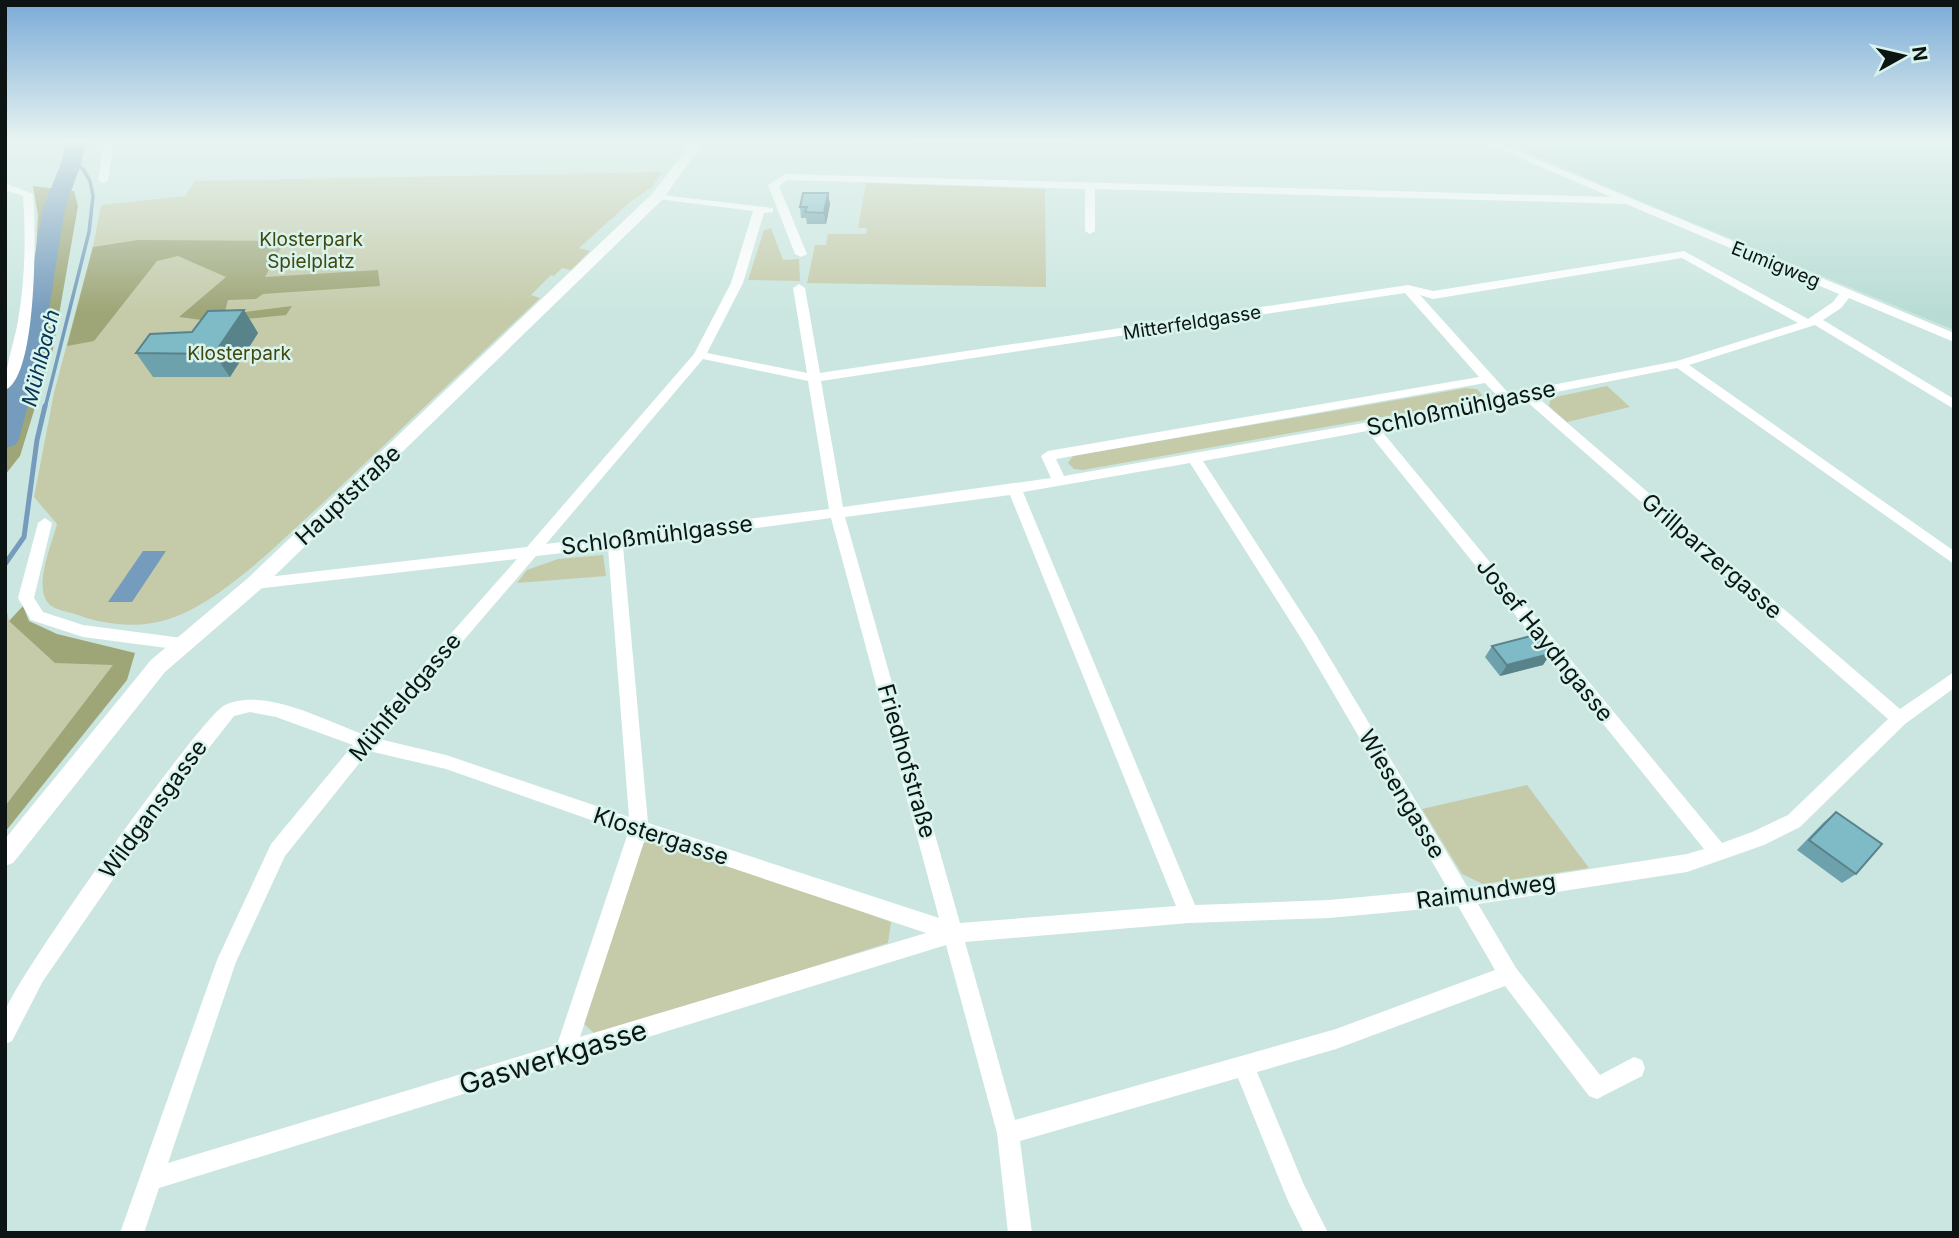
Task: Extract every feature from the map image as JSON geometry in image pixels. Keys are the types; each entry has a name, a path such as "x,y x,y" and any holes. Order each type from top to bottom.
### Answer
{"street":[{"path":"5,386 15,362 25,312 31,226 28,198"},
{"name":"Hauptstraße","path":"5,856 136,691 182,644 255,583 656,198"},
{"path":"671,198 760,210 782,210"},
{"path":"778,198 801,254"},
{"path":"1090,198 1090,230"},
{"path":"1502,198 1625,201"},
{"name":"Eumigweg","path":"1617,198 1954,338"},
{"name":"Mühlfeldgasse","path":"132,1233 227,960 278,850 403,696 533,550 700,355 737,282 760,210"},
{"name":"Mitterfeldgasse","path":"700,355 813,378 1408,289 1433,295 1684,254 1812,322"},
{"name":"Friedhofstraße","path":"799,288 837,514 955,933 1008,1133 1020,1233"},
{"path":"1408,289 1509,402"},
{"name":"Schloßmühlgasse","path":"255,583 837,514 1015,489 1509,402 1526,394 1679,364 1812,322 1836,305 1847,292"},
{"path":"1812,322 1954,405"},
{"path":"1679,364 1954,559"},
{"name":"Schloßmühlgasse","path":"1059,481 1048,456 1488,379"},
{"name":"Grillparzergasse","path":"1526,394 1899,719"},
{"name":"Josef Haydngasse","path":"1371,427 1718,852"},
{"name":"Wiesengasse","path":"1194,458 1310,639 1509,975 1597,1088 1634,1068"},
{"path":"1015,489 1189,914"},
{"path":"45,523 26,598 37,617 83,631 182,644"},
{"path":"564,1054 639,828 615,541"},
{"name":"Raimundweg","path":"955,933 1189,914 1329,909 1464,897 1687,863 1757,839 1794,821 1899,719 1954,679"},
{"name":"Wildgansgasse","path":"5,1034 36,974 162,794 228,711 250,705 277,710 367,743"},
{"name":"Klostergasse","path":"367,743 446,762 955,933"},
{"name":"Gaswerkgasse","path":"151,1179 955,933"},
{"path":"1008,1133 1336,1039 1509,975"},
{"path":"1243,1065 1296,1193 1316,1233"}],"shaded area":[{"path":"1633,198 1954,198 1954,330"}],"green space":[{"path":"35,198 76,198 78,206 53,349 20,456 5,475 5,431 9,401 13,388 29,369 47,296 34,291 38,215"},
{"name":"Klosterpark","path":"168,198 636,198 579,248 590,251 571,270 562,268 554,276 551,275 531,295 540,298 252,568 189,611 158,622 134,625 97,621 50,605 45,598 43,578 57,524 34,497 54,393 94,242 101,205"},
{"path":"863,198 1045,198 1046,287 807,283 815,245 826,245 828,234 866,234 867,228 858,228"},
{"path":"771,228 783,260 799,259 800,281 748,280 764,230"},
{"path":"138,240 285,241 265,277 378,270 380,286 263,294 256,299 228,300 225,311 245,312 292,306 286,315 217,322 179,317 226,277 178,256 157,261 94,341 67,346 93,247"},
{"path":"1607,386 1630,407 1567,422 1549,406 1551,398"},
{"path":"1466,388 1477,389 1482,395 1478,400 1083,470 1074,469 1068,463 1073,456"},
{"path":"603,555 606,576 517,583 527,570 558,559"},
{"path":"5,602 9,621 114,665 5,806"},
{"path":"23,606 29,621 57,634 135,653 127,680 5,832 5,806 113,665 55,663 9,621"},
{"path":"1527,785 1589,868 1483,884 1462,874 1422,809"},
{"path":"663,840 891,922 888,943 596,1035 583,1023 643,843"}],"water":[{"path":"143,551 166,551 132,602 108,602"}],"building":[{"path":"802,198 827,198 824,213 805,212 807,207 800,207"},
{"path":"244,310 214,354 136,353 150,334 192,332 208,311"},
{"path":"1535,635 1550,654 1507,665 1492,646"},
{"path":"1836,812 1882,844 1856,874 1809,840"}],"waterway":[{"path":"5,439 30,353 58,198"},
{"name":"Mühlbach","path":"45,408 89,232 93,198"},
{"name":"Mühlbach","path":"5,564 24,537 37,440 45,406"}],"park label":[{"name":"Klosterpark Spielplatz","path":"311,250"}]}
